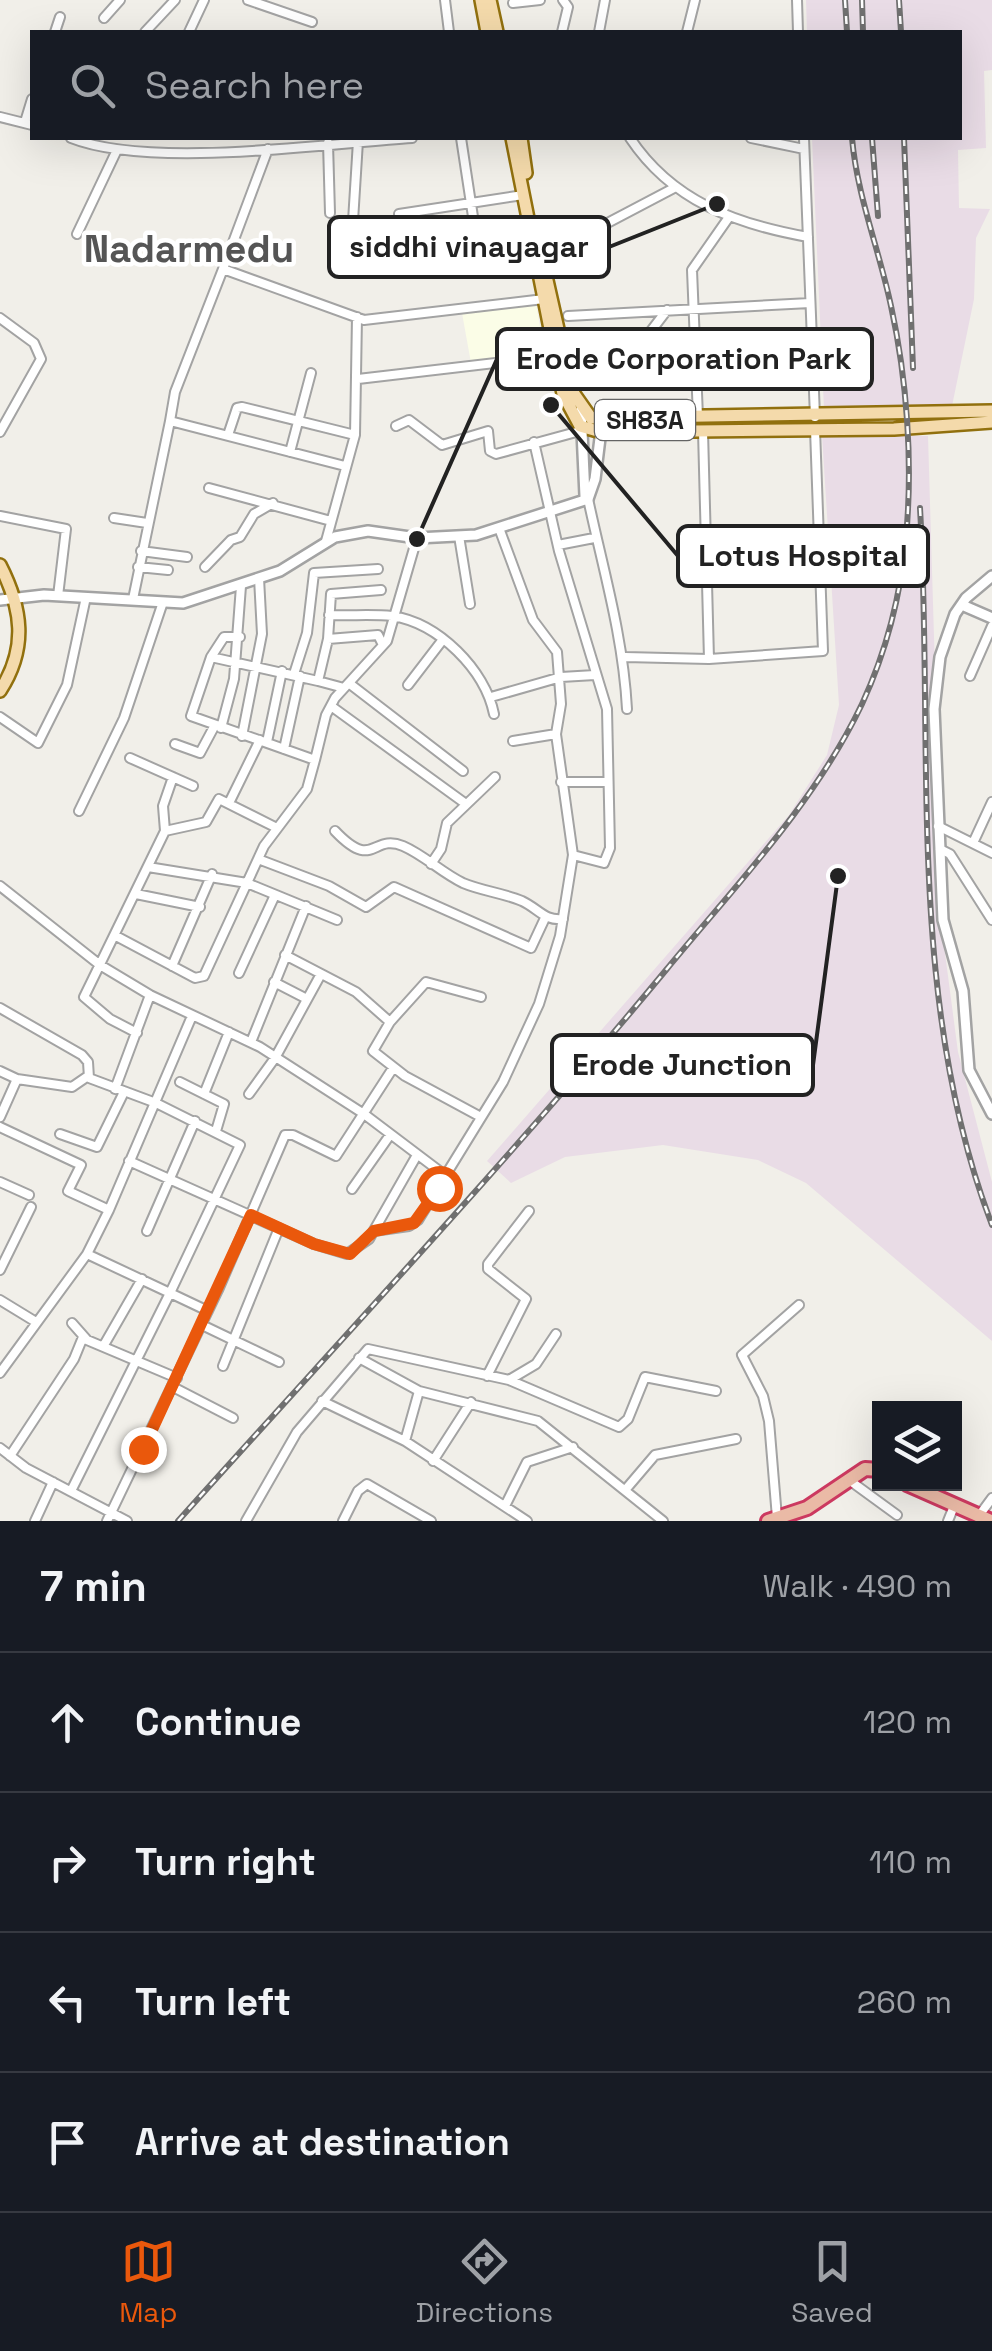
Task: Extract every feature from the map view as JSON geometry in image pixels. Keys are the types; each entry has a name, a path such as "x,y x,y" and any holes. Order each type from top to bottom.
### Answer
{"highway":[{"path":"773,1520 808,1508 872,1466"},
{"path":"923,1491 984,1519"}],"main road":[{"path":"481,0 487,30"},
{"path":"490,0 497,30"},
{"name":"SH83A","path":"512,140 563,394 580,429 700,423 992,422"},
{"name":"SH83A","path":"520,140 572,391 582,410 600,426"},
{"name":"SH83A","path":"815,423 992,411"},
{"path":"0,564 20,649 0,691"},
{"path":"0,581 8,600 14,646 0,680"}],"street":[{"path":"104,18 120,0"},
{"path":"147,30 175,0"},
{"path":"190,30 204,0"},
{"path":"248,0 312,22"},
{"path":"445,0 449,30"},
{"path":"513,4 540,0"},
{"path":"562,30 568,7 563,0"},
{"path":"599,30 605,0"},
{"path":"688,30 695,0"},
{"path":"797,0 798,30"},
{"path":"56,30 60,17"},
{"path":"0,118 28,123"},
{"path":"76,140 116,152 268,148 369,140"},
{"path":"104,150 108,140"},
{"path":"147,150 148,140"},
{"path":"215,150 216,140"},
{"path":"461,140 477,242"},
{"path":"632,140 674,188 729,216 808,237"},
{"path":"761,140 804,149"},
{"path":"625,658 710,659 821,653 804,140"},
{"path":"353,221 358,141"},
{"path":"328,143 330,212"},
{"path":"133,599 175,392 268,148"},
{"path":"77,234 116,152"},
{"path":"578,239 674,188"},
{"path":"399,214 523,194"},
{"path":"710,659 692,270 729,216"},
{"path":"223,268 357,317 544,299"},
{"path":"568,316 810,302"},
{"path":"573,344 575,353 592,356 599,370 620,366 668,309"},
{"path":"326,542 355,435 357,317"},
{"path":"0,318 34,343 42,359 0,432"},
{"path":"358,378 555,356"},
{"path":"290,452 311,372"},
{"path":"228,435 238,407 355,435"},
{"path":"582,410 585,498 610,584 625,658 627,709"},
{"path":"396,426 409,420 442,446 488,431 494,454 580,429"},
{"path":"170,421 344,466"},
{"path":"8,600 58,596 183,603 242,586 280,571 326,542 368,531 417,538 459,536 499,528 585,498 596,480 600,426"},
{"path":"534,442 558,545 607,709 610,848 604,863 573,856"},
{"path":"210,488 331,521"},
{"path":"205,567 231,540 240,537 254,514 273,504"},
{"path":"0,516 66,529 58,596"},
{"path":"114,518 147,524"},
{"path":"374,1231 414,1223 503,1082 539,1004 563,919 573,856 556,734 561,676 557,652 533,620 499,528"},
{"path":"459,536 470,604"},
{"path":"707,542 818,536"},
{"path":"116,936 195,978 204,976 258,859 307,789 330,706 383,645 396,616 417,538"},
{"path":"558,545 594,538"},
{"path":"141,551 186,558"},
{"path":"138,567 168,570"},
{"path":"284,750 314,574 378,569"},
{"path":"992,576 962,605 948,632 935,682 943,920 964,992 969,1070 992,1114"},
{"path":"242,736 262,634 260,578"},
{"path":"175,744 200,753 218,726 236,662 242,586"},
{"path":"318,681 328,639 331,594 381,590"},
{"path":"0,716 38,742 66,685 86,597"},
{"path":"79,811 124,718 163,602"},
{"path":"962,605 992,622 970,676"},
{"path":"330,615 396,616 441,642 473,666 491,698 494,714"},
{"path":"328,639 376,635 383,645"},
{"path":"240,636 224,637 210,657 192,716 315,760"},
{"path":"408,685 441,642"},
{"path":"210,657 347,686 462,771"},
{"path":"230,802 263,741 282,671"},
{"path":"491,698 561,676 595,675"},
{"path":"330,706 466,804"},
{"path":"513,741 556,734"},
{"path":"130,758 193,786"},
{"path":"137,1033 84,1000 165,830 164,800 173,777"},
{"path":"431,864 441,849 448,823 495,777"},
{"path":"561,782 606,782"},
{"path":"165,830 202,824 217,800 230,802 277,828"},
{"path":"973,843 992,802"},
{"path":"938,826 992,853"},
{"path":"335,831 353,850 368,851 396,844 464,883 529,904 545,918 563,919"},
{"path":"940,849 950,854 992,920"},
{"path":"258,859 329,886 366,906 394,887 531,948 545,918"},
{"path":"148,866 247,883 336,920"},
{"path":"172,966 212,874"},
{"path":"0,886 100,966 150,995 251,1042 364,1114 446,1176"},
{"path":"0,905 10,894"},
{"path":"136,894 200,907"},
{"path":"239,972 275,895"},
{"path":"251,1042 306,906"},
{"path":"285,955 356,992 390,1022"},
{"path":"249,1094 275,1058 322,974"},
{"path":"274,982 308,999"},
{"path":"479,1116 393,1068 373,1051 390,1022 426,982 481,997"},
{"path":"60,1134 97,1147 150,995"},
{"path":"0,1008 82,1054 88,1062 88,1076"},
{"path":"0,1373 87,1254 192,1016"},
{"path":"204,1094 229,1032"},
{"path":"107,1521 202,1326 285,1135 336,1156 393,1068"},
{"path":"0,1071 16,1079 72,1087 88,1076"},
{"path":"71,1491 240,1145 156,1103 88,1076"},
{"path":"0,1117 16,1079"},
{"path":"180,1082 225,1105 216,1132"},
{"path":"147,1231 195,1121"},
{"path":"0,1127 81,1165 68,1191 109,1210"},
{"path":"352,1189 390,1135"},
{"path":"129,1160 279,1228 347,1254 374,1231 385,1204 418,1155"},
{"path":"0,1182 29,1195"},
{"path":"0,1270 31,1207"},
{"path":"487,1376 526,1298 488,1264 529,1211"},
{"path":"223,1366 279,1228"},
{"path":"87,1254 208,1311"},
{"path":"104,1346 142,1280"},
{"path":"0,1300 36,1322"},
{"path":"773,1520 769,1420 763,1396 742,1356 799,1305"},
{"path":"72,1323 83,1338 137,1358 233,1418"},
{"path":"202,1326 279,1362"},
{"path":"509,1380 536,1364 556,1334"},
{"path":"10,1456 74,1360 83,1338"},
{"path":"246,1521 282,1454 322,1401 359,1358 372,1349 509,1380 556,1396 619,1427 628,1419 645,1377 716,1391"},
{"path":"359,1358 420,1391 538,1420 663,1521"},
{"path":"404,1441 420,1391"},
{"path":"322,1401 404,1441 527,1521"},
{"path":"432,1461 472,1402"},
{"path":"626,1488 654,1455 736,1439"},
{"path":"505,1506 528,1462 573,1447"},
{"path":"0,1448 53,1482 127,1521"},
{"path":"849,1480 897,1514"},
{"path":"34,1521 53,1482"},
{"path":"343,1521 358,1490 367,1484 431,1521"},
{"path":"984,1519 992,1498"},
{"path":"948,1521 954,1506"}],"shaded area":[{"path":"806,0 992,0 992,70 984,71 986,148 958,150 959,208 990,209 976,238 974,299 952,406 824,409 812,140 962,140 962,30 807,30"},
{"path":"536,303 544,352 471,363 462,313"},
{"path":"822,435 928,436 943,938 958,1052 992,1182 992,1341 806,1183 758,1160 663,1145 565,1157 511,1183 487,1161 789,815 827,755 839,705"}],"railway":[{"path":"845,0 847,30"},
{"path":"862,0 863,30"},
{"path":"899,0 901,30"},
{"path":"178,1521 547,1110 746,875 798,810 862,704 885,643 900,580 908,509 909,451 897,334 852,140"},
{"path":"872,140 878,216"},
{"path":"904,140 913,368"},
{"path":"920,508 929,871 935,961 946,1051 965,1139 992,1225"}],"place":[{"name":"siddhi vinayagar","path":"717,204"},
{"name":"Lotus Hospital","path":"551,405"},
{"name":"Erode Corporation Park","path":"417,539"},
{"name":"Erode Junction","path":"838,876"}],"district":[{"name":"Nadarmedu","path":"189,249"}],"route":[{"path":"143,1449 251,1215 314,1244 350,1254 374,1231 414,1223 439,1188"}]}
